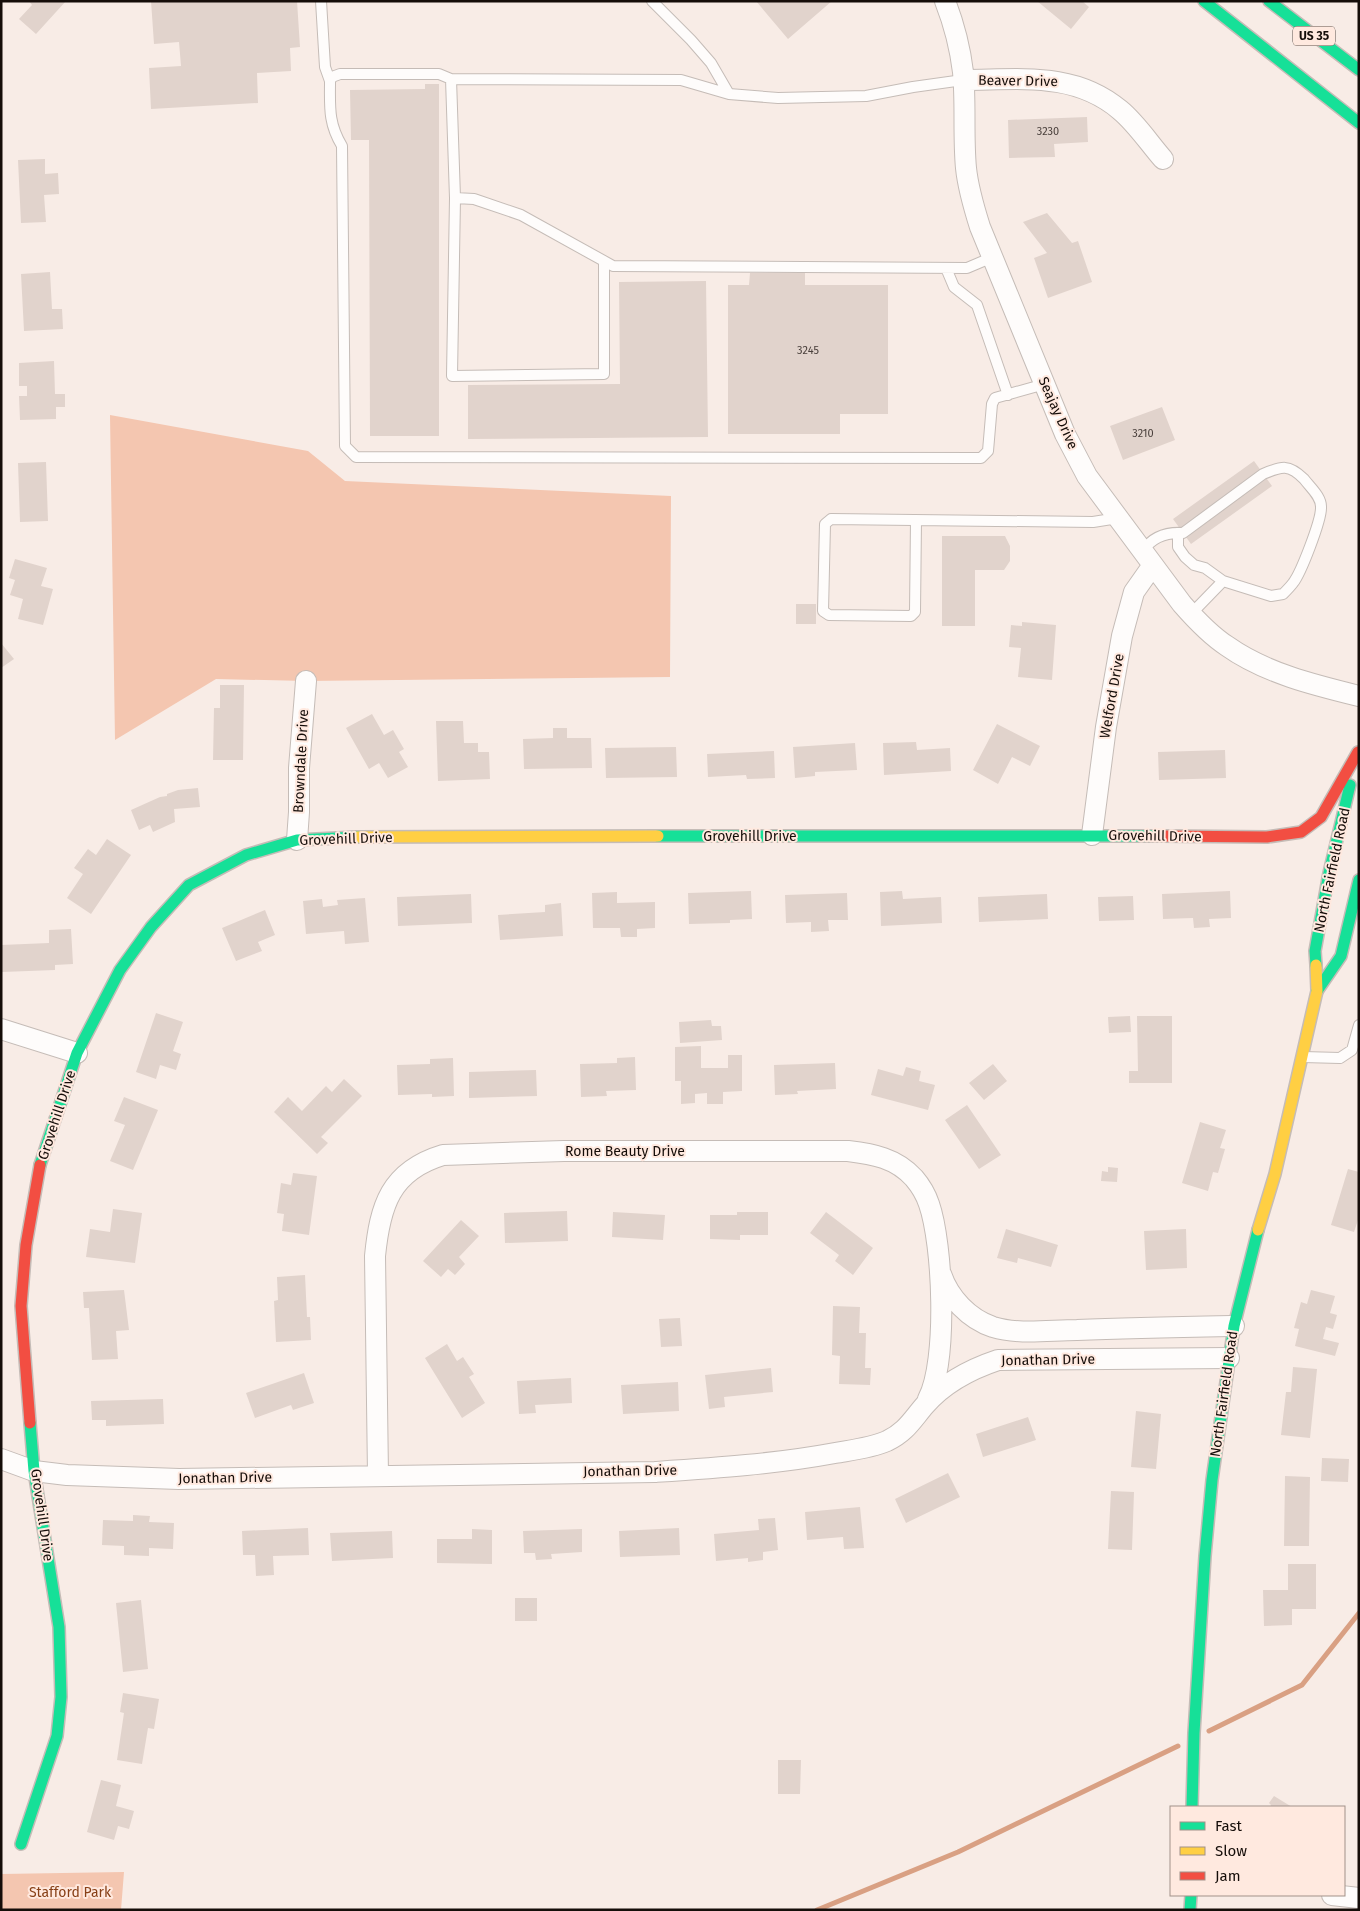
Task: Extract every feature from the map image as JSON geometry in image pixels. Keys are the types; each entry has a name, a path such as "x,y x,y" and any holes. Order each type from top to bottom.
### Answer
{"main road":[{"name":"US 35","path":"1204,1 1359,123"},
{"name":"US 35","path":"1269,1 1359,70"},
{"name":"Grovehill Drive","path":"21,1844 57,1736 62,1697 59,1626 34,1471 21,1306 26,1245 38,1171 77,1053 120,970 151,927 189,885 246,855 297,840 387,837 1092,835 1267,837 1301,832 1321,817 1358,751"},
{"name":"North Fairfield Road","path":"1192,1806 1194,1733 1206,1546 1212,1480 1234,1326 1252,1252 1275,1174 1317,991 1315,951 1329,873 1358,751"},
{"name":"North Fairfield Road","path":"1317,991 1341,956 1359,880"},
{"path":"1190,1910 1191,1896"}],"street":[{"name":"Seajay Drive","path":"944,1 952,19 959,45 963,80 966,167 971,198 980,227 1065,434 1087,476 1191,614 1226,646 1252,661 1292,677 1359,696"},
{"name":"Beaver Drive","path":"963,80 1051,80 1069,83 1086,89 1104,98 1122,111 1163,159"},
{"name":"Welford Drive","path":"1092,835 1106,727 1122,636 1134,592 1148,558"},
{"name":"Browndale Drive","path":"297,840 299,768 306,682"},
{"path":"1,1029 77,1053"},
{"name":"Rome Beauty Drive","path":"378,1475 376,1256 378,1230 386,1202 396,1185 412,1169 432,1158 456,1153 839,1151 872,1154 888,1159 902,1167 914,1178 923,1190 932,1214 939,1266 939,1362 934,1386 924,1406"},
{"path":"939,1266 947,1288 962,1307 980,1321 1003,1329 1073,1330 1234,1326"},
{"name":"Jonathan Drive","path":"1,1459 34,1471 67,1475 179,1479 655,1472 720,1468 810,1458 887,1441 908,1427 924,1406 939,1391 957,1378 998,1360 1229,1358"},
{"path":"1341,1896 1359,1898"}],"lane":[{"path":"321,1 326,66 330,81 330,120 335,135 342,146 344,446 356,457 981,458 988,451 992,404 995,398 1045,384"},
{"path":"652,1 711,63 729,94"},
{"path":"330,81 332,77 340,74 438,74 451,78 681,80 729,94 778,98 866,96 963,80"},
{"path":"451,78 455,198 452,376 604,374 604,261"},
{"path":"455,198 474,199 521,215 613,266 968,268 992,257"},
{"path":"946,268 954,287 977,305 1008,395"},
{"path":"1148,558 1156,538 1168,533 1178,532 1183,533 1263,474 1276,469 1289,467 1295,470 1314,491 1322,507 1300,571 1294,582 1283,594 1271,596 1222,582 1205,568 1194,564 1185,557 1178,547 1178,532"},
{"path":"916,520 915,612 911,616 829,615 823,611 824,524 831,519 1093,522 1118,518"},
{"path":"1191,614 1222,582"},
{"path":"1302,1057 1340,1058 1352,1050 1359,1025"}],"green space":[{"path":"110,415 308,451 345,481 671,496 670,677 306,681 216,679 115,740"},
{"name":"Stafford Park","path":"124,1872 121,1910 1,1910 1,1874"}],"building":[{"path":"29,1 66,1 36,34 19,19 32,5"},
{"path":"151,1 297,1 300,47 290,48 291,71 257,73 258,103 151,109 149,68 181,66 179,42 154,44"},
{"path":"756,1 832,1 788,39"},
{"path":"1037,1 1082,1 1089,7 1071,29"},
{"path":"425,84 439,84 439,436 370,436 369,140 351,140 350,90 425,89"},
{"path":"1087,117 1088,142 1054,144 1055,157 1009,158 1008,120"},
{"path":"45,159 45,174 58,173 59,194 44,195 46,222 21,223 18,160"},
{"path":"1047,213 1072,243 1078,241 1092,282 1048,298 1034,258 1047,253 1023,222"},
{"path":"50,272 52,309 62,309 63,329 24,331 21,274"},
{"path":"750,273 805,273 805,285 888,285 888,414 840,414 840,434 728,434 728,285 749,285"},
{"path":"706,281 708,437 468,439 468,385 620,384 619,282"},
{"path":"54,361 55,394 65,394 65,407 56,407 56,419 20,420 19,396 27,396 27,386 19,386 19,363"},
{"path":"1162,407 1175,440 1123,460 1110,426"},
{"path":"1254,461 1272,486 1191,544 1173,519"},
{"path":"46,462 48,521 20,522 18,463"},
{"path":"942,536 1005,536 1010,546 1010,561 1004,570 975,570 975,626 942,626"},
{"path":"15,559 47,568 41,586 53,589 43,625 18,619 23,599 10,595 15,580 9,578"},
{"path":"796,604 816,604 816,624 796,624"},
{"path":"1022,622 1056,625 1052,680 1018,677 1021,648 1009,647 1011,625 1022,626"},
{"path":"1,643 14,659 1,668"},
{"path":"220,685 244,685 243,760 213,760 214,708 220,708"},
{"path":"372,714 384,735 393,730 404,749 399,752 408,767 388,778 379,763 369,769 346,728"},
{"path":"436,721 463,721 464,743 478,743 478,752 489,752 490,779 438,781"},
{"path":"997,724 1040,746 1030,766 1012,757 998,784 973,770"},
{"path":"553,728 567,728 567,738 591,738 592,768 524,769 523,739 553,738"},
{"path":"916,742 917,750 950,748 951,771 884,775 883,743"},
{"path":"855,743 857,770 815,772 815,776 795,778 793,747"},
{"path":"676,747 677,777 606,778 605,748"},
{"path":"1225,750 1226,778 1159,780 1158,752"},
{"path":"774,751 775,778 747,779 746,775 708,777 707,754"},
{"path":"198,788 200,807 174,809 175,822 153,832 150,825 139,830 131,810 178,790"},
{"path":"107,839 131,855 91,914 67,898 83,874 74,868 88,849 96,855"},
{"path":"751,891 752,919 730,920 730,923 689,924 688,893"},
{"path":"902,891 903,899 941,897 942,923 881,926 880,892"},
{"path":"1230,891 1231,918 1209,919 1210,927 1194,928 1193,918 1163,919 1162,894"},
{"path":"617,892 617,903 655,902 655,928 637,929 637,937 621,937 620,928 593,928 592,893"},
{"path":"847,893 848,920 828,920 829,931 811,932 811,922 786,923 785,895"},
{"path":"471,894 472,923 398,926 397,897"},
{"path":"1047,894 1048,919 979,922 978,897"},
{"path":"1133,896 1134,920 1099,921 1098,897"},
{"path":"365,898 369,942 345,944 344,931 306,934 303,901 322,899 323,907 338,905 337,900"},
{"path":"561,903 563,936 500,940 498,915 545,912 545,905"},
{"path":"265,910 275,935 258,942 262,951 236,961 222,928"},
{"path":"71,929 73,964 55,965 55,970 2,972 1,945 49,943 49,930"},
{"path":"156,1013 183,1022 173,1051 181,1054 176,1070 160,1065 156,1079 136,1072"},
{"path":"1130,1016 1131,1032 1109,1033 1108,1017"},
{"path":"1137,1016 1172,1016 1172,1083 1129,1083 1129,1071 1138,1071"},
{"path":"711,1020 712,1026 721,1026 722,1040 680,1043 679,1022"},
{"path":"701,1046 701,1068 728,1068 728,1055 742,1055 742,1091 723,1092 723,1104 707,1104 707,1093 695,1094 695,1103 681,1104 681,1081 675,1081 675,1047"},
{"path":"635,1057 636,1090 606,1091 607,1096 581,1097 580,1064 617,1063 617,1058"},
{"path":"453,1058 454,1096 432,1097 432,1094 398,1095 397,1065 430,1064 430,1059"},
{"path":"835,1063 836,1089 797,1091 798,1094 775,1095 774,1065"},
{"path":"993,1064 1007,1081 984,1100 969,1083"},
{"path":"906,1067 921,1071 919,1081 935,1085 928,1110 871,1095 878,1069 903,1076"},
{"path":"536,1070 537,1096 469,1098 469,1072"},
{"path":"344,1079 362,1096 321,1137 328,1143 317,1154 274,1112 288,1097 302,1111 326,1086 332,1092"},
{"path":"124,1097 158,1110 133,1170 110,1161 125,1125 114,1121"},
{"path":"967,1105 1001,1155 979,1169 945,1120"},
{"path":"1200,1122 1226,1130 1220,1148 1225,1149 1218,1173 1213,1172 1208,1191 1182,1183"},
{"path":"1108,1167 1118,1168 1117,1182 1101,1181 1102,1171 1108,1172"},
{"path":"1348,1169 1359,1172 1359,1217 1354,1232 1331,1225"},
{"path":"293,1173 317,1176 309,1235 282,1231 284,1214 277,1213 281,1183 291,1185"},
{"path":"113,1209 142,1213 135,1263 86,1257 90,1229 110,1232"},
{"path":"567,1211 568,1241 505,1243 504,1213"},
{"path":"613,1212 665,1215 663,1240 612,1237"},
{"path":"737,1212 768,1212 768,1235 740,1235 740,1240 710,1239 710,1215 737,1215"},
{"path":"826,1212 873,1248 853,1275 835,1261 839,1255 810,1233"},
{"path":"461,1220 479,1236 459,1257 465,1264 455,1275 448,1269 441,1277 423,1261"},
{"path":"1006,1229 1058,1245 1051,1267 1018,1258 1017,1263 997,1258"},
{"path":"1186,1229 1187,1268 1146,1270 1144,1231"},
{"path":"305,1275 307,1317 310,1317 311,1340 276,1342 274,1301 278,1300 277,1277"},
{"path":"124,1290 129,1330 116,1331 118,1359 92,1360 89,1308 84,1308 83,1292"},
{"path":"1311,1290 1335,1296 1330,1313 1337,1315 1333,1329 1326,1327 1323,1339 1339,1343 1335,1356 1295,1346 1299,1329 1294,1328 1301,1302 1307,1304"},
{"path":"833,1306 860,1307 859,1333 866,1333 865,1368 871,1368 870,1385 839,1384 840,1356 832,1355"},
{"path":"680,1318 682,1346 661,1347 659,1319"},
{"path":"447,1344 457,1361 463,1357 474,1374 469,1377 485,1403 462,1418 425,1358"},
{"path":"1293,1367 1317,1369 1310,1438 1281,1435 1286,1392 1291,1392"},
{"path":"771,1368 773,1392 724,1397 725,1407 709,1409 705,1375"},
{"path":"304,1373 314,1403 293,1410 291,1405 255,1418 246,1393"},
{"path":"571,1378 572,1403 535,1405 536,1413 519,1414 517,1381"},
{"path":"678,1382 679,1411 623,1414 621,1385"},
{"path":"163,1399 164,1424 106,1426 106,1420 92,1420 91,1401"},
{"path":"1136,1411 1161,1414 1156,1469 1131,1467"},
{"path":"1028,1417 1036,1440 983,1457 976,1434"},
{"path":"1322,1458 1349,1459 1348,1482 1321,1481"},
{"path":"948,1473 960,1497 906,1523 895,1499"},
{"path":"1285,1476 1310,1477 1309,1546 1284,1546"},
{"path":"1111,1491 1134,1492 1132,1550 1108,1549"},
{"path":"860,1507 864,1548 844,1549 843,1537 807,1540 805,1512"},
{"path":"133,1515 150,1516 149,1522 174,1523 173,1549 149,1548 149,1556 124,1555 124,1546 102,1545 103,1520 133,1521"},
{"path":"775,1518 778,1550 763,1552 763,1560 748,1562 748,1558 716,1561 714,1534 759,1530 758,1519"},
{"path":"308,1528 309,1555 273,1556 274,1575 256,1576 255,1555 243,1555 242,1531"},
{"path":"679,1528 680,1555 620,1557 619,1531"},
{"path":"472,1529 492,1530 492,1564 437,1563 437,1539 472,1539"},
{"path":"582,1529 582,1552 551,1554 552,1559 536,1560 535,1553 524,1553 523,1531"},
{"path":"392,1531 393,1558 332,1561 330,1533"},
{"path":"1288,1564 1316,1564 1316,1609 1292,1609 1292,1625 1264,1626 1263,1590 1288,1590"},
{"path":"515,1598 537,1598 537,1621 515,1621"},
{"path":"141,1600 148,1669 123,1672 116,1603"},
{"path":"123,1693 159,1699 154,1729 148,1728 142,1764 117,1760 124,1713 120,1712"},
{"path":"778,1760 801,1760 800,1794 778,1794"},
{"path":"101,1780 121,1785 116,1806 134,1811 129,1829 118,1826 114,1840 87,1832"},
{"path":"1274,1796 1290,1806 1270,1806 1269,1803"}],"waterway":[{"path":"1209,1731 1302,1685 1359,1613"},
{"path":"817,1910 958,1852 1178,1746"}],"traffic: fast":[{"path":"1204,1 1359,123"},
{"path":"1269,1 1359,70"},
{"path":"1316,965 1315,951 1329,873 1350,785"},
{"path":"658,836 1162,836"},
{"path":"40,1165 77,1053 120,970 151,927 189,885 246,855 297,840 357,837"},
{"path":"1317,991 1341,956 1359,880"},
{"path":"1192,1806 1194,1733 1205,1556 1212,1480 1234,1326 1258,1230"},
{"path":"21,1844 57,1736 61,1697 59,1627 34,1471 30,1423"},
{"path":"1190,1910 1191,1896"}],"traffic: slow":[{"path":"357,837 658,836"},
{"path":"1258,1230 1275,1174 1317,991 1316,965"}],"traffic: jam":[{"path":"1162,836 1267,837 1301,832 1321,817 1358,752"},
{"path":"30,1423 21,1306 26,1245 40,1165"}]}
